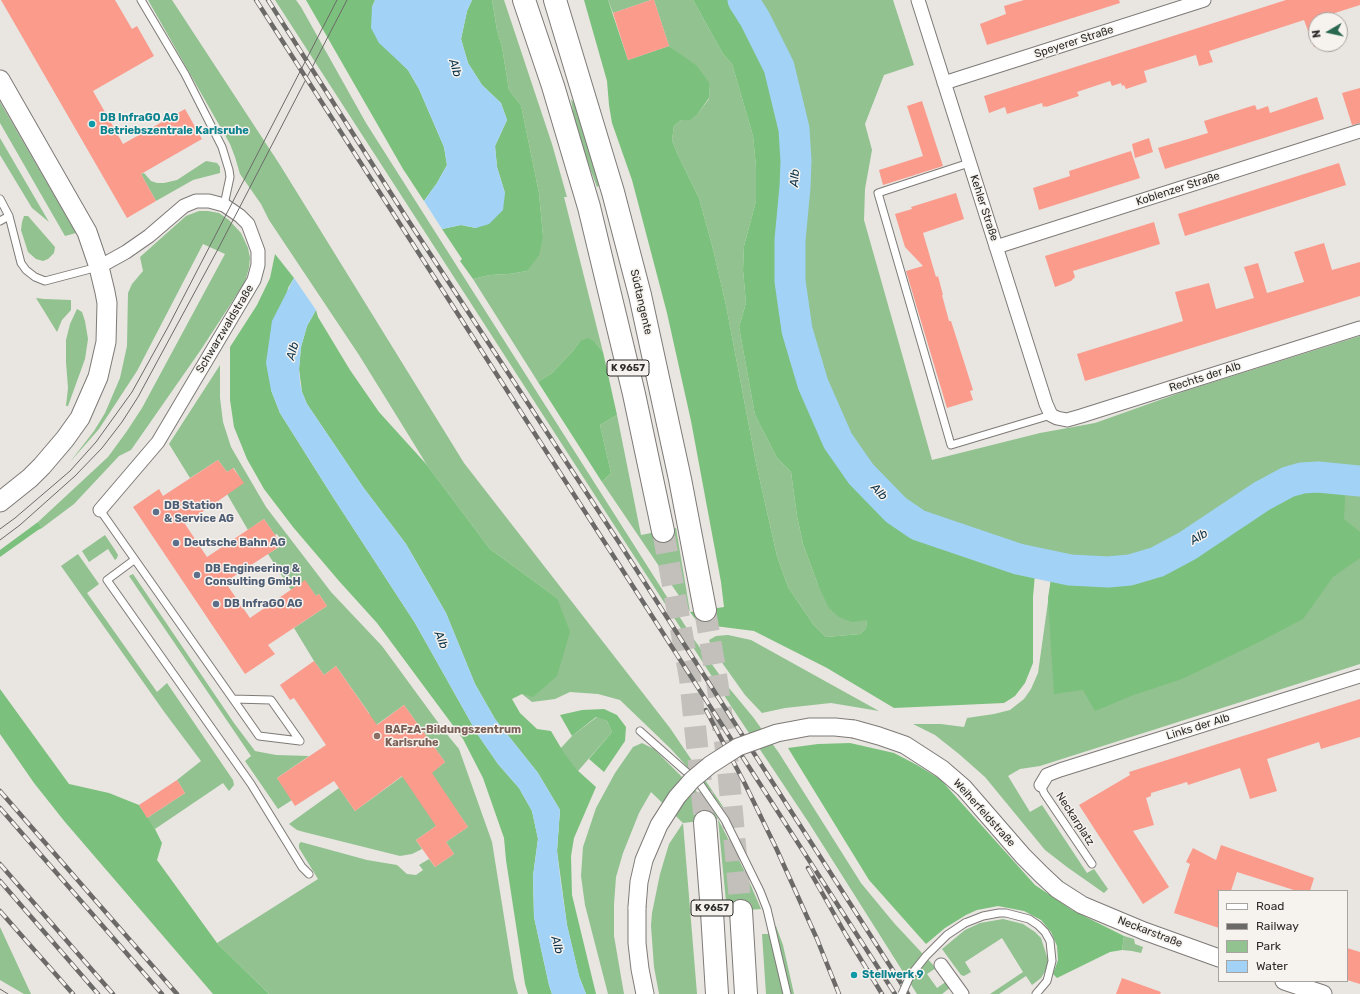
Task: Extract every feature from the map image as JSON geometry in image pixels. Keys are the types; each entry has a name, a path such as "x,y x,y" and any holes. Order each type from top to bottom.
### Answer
{"highway":[{"name":"K 9657","path":"524,0 553,86 589,207 634,394 663,531"},
{"name":"Südtangente","path":"555,0 613,192 640,295 680,480 705,610"},
{"name":"K 9657","path":"705,822 717,994"},
{"name":"K 9657","path":"741,911 746,994"}],"main road":[{"path":"0,80 87,232 99,267 107,303 106,342 98,376 80,418 51,456 30,478 0,502"}],"street":[{"name":"Kehler Straße","path":"918,0 1046,404 1051,414"},
{"name":"Speyerer Straße","path":"944,83 1204,0"},
{"name":"Koblenzer Straße","path":"996,247 1360,131"},
{"name":"Schwarzwaldstraße","path":"99,267 126,252 149,236 184,206 196,201 209,201 224,205 240,216 248,224 254,237 258,252 258,266 254,280 158,442 100,510"},
{"name":"Rechts der Alb","path":"1051,414 1057,418 1067,420 1360,328"},
{"name":"Links der Alb","path":"1041,784 1047,774 1360,676"},
{"name":"Weiherfeldstraße","path":"645,994 640,969 638,943 637,907 639,882 644,860 659,825 678,797 692,780 710,765 738,748 777,733 810,727 835,727 854,729 904,745 942,769 964,788 1022,856 1057,889 1082,905"},
{"name":"Neckarstraße","path":"1082,905 1144,931 1218,958"},
{"path":"941,964 962,994"},
{"path":"1287,982 1323,994"}],"lane":[{"path":"142,0 185,74 222,146 230,177 224,205"},
{"path":"970,163 878,192 951,444 1051,414"},
{"path":"0,199 9,216 21,263 26,270 35,277 45,281 99,267"},
{"path":"0,221 9,216"},
{"path":"100,510 259,736 300,741 271,700 233,699"},
{"path":"134,560 107,580 251,784 302,867 308,874"},
{"path":"640,730 700,784 725,820 760,891 767,909 787,994"},
{"name":"Neckarplatz","path":"1041,784 1044,793 1092,864"},
{"path":"902,994 910,976 926,956 947,935 965,923 987,915 1006,913 1029,919 1042,928 1050,941 1052,962 1047,981 1036,994"}],"green space":[{"path":"148,0 172,0 280,165 464,463 670,728 730,817 671,749 620,700 598,694 570,692 555,699 532,702 522,694 557,598 490,549 427,465 359,355 240,174 230,144"},
{"path":"275,0 296,0 301,7 366,123 693,638 779,753 861,883 894,923 936,968 927,974 937,988 947,981 951,987 942,994 917,994 809,823 731,706"},
{"path":"306,0 375,0 372,7 395,57 408,70 419,89 444,147 447,165 437,183 424,201 403,169"},
{"path":"472,0 492,0 509,90 521,105 539,193 543,236 539,255 527,271 490,275 473,279 460,261 462,259 442,229 461,225 476,228 505,193 497,167 495,146 507,120 501,103 482,85 468,63 461,39 467,11"},
{"path":"492,0 504,0 552,144 567,197 564,197 603,352 595,342 580,341 572,352 552,373 538,382 473,279 490,275 527,271 543,236 539,193 521,105 509,90"},
{"path":"584,0 608,0 628,60 669,46 697,66 710,84 709,98 699,112 690,120 681,120 674,126 672,140 699,198 712,245 726,305 756,463 777,556 788,587 813,624 826,637 860,634 866,628 867,620 852,622 839,617 829,608 818,585 803,544 797,516 791,472 777,458 755,415 739,327 746,303 743,270 744,246 756,201 756,167 753,136 732,64 723,54 693,0 743,0 755,19 779,67 794,129 796,161 790,240 790,281 797,330 813,384 838,441 861,474 896,510 918,525 1018,559 1036,563 1033,597 1033,663 1025,683 1015,696 1004,703 894,708 827,668 754,631 699,624 690,612 724,607 721,582 691,421 667,313 632,180 612,123 607,81"},
{"path":"608,0 651,0 613,13"},
{"path":"654,0 693,0 723,54 732,64 753,136 756,167 756,201 744,246 743,270 746,303 739,327 755,415 777,458 791,472 797,516 803,544 818,585 867,620 866,628 860,634 826,637 813,624 788,587 777,556 756,463 726,305 712,245 699,198 672,140 674,126 681,120 699,112 709,99 710,84 669,46"},
{"path":"743,0 893,0 914,65 884,75 865,124 872,150 865,189 864,220 932,460 1040,433 1095,423 1185,391 1360,336 1360,664 1040,766 1020,769 1008,776 1030,812 1042,805 1087,873 1094,869 1108,889 1104,893 1045,850 985,777 935,735 913,724 941,724 964,727 967,718 1010,710 1024,699 1031,689 1038,673 1053,566 1018,559 971,637 918,525 896,510 861,474 838,441 813,384 797,330 790,281 790,240 796,161 794,129 779,67 755,19"},
{"path":"571,99 578,108 598,178 599,186 597,187 580,142"},
{"path":"0,102 76,233 65,236 0,123"},
{"path":"0,138 49,222 32,208 0,155"},
{"path":"206,161 217,163 220,167 220,173 193,180 156,201 141,174 144,173 151,181 164,183 177,180"},
{"path":"199,211 219,213 229,220 241,233 248,248 250,258 245,282 200,351 131,450 119,456 74,504 42,528 38,522 108,457 127,431 142,408 225,254 203,244 137,371 99,429 70,462 94,431 105,413 120,378 127,346 128,293 132,284 143,271 140,257 186,216"},
{"path":"24,216 28,216 55,247 54,253 48,259 43,261 36,259 28,252 21,230"},
{"path":"275,254 294,278 288,288 271,390 280,413 415,623 478,735 498,764 519,788 532,811 538,839 533,876 534,917 552,994 528,994 525,984 504,838 483,778 463,739 377,623 293,527 264,489 247,459 234,427 230,400 230,347 257,305 270,278"},
{"path":"36,298 71,300 71,310 62,320 57,332"},
{"path":"77,309 82,312 88,339 85,359 68,406 66,406 68,388 66,340 70,324"},
{"path":"316,310 318,317 350,370 379,412 427,465 490,549 557,598 570,632 557,676 533,697 522,694 512,699 520,713 537,729 551,731 564,753 576,769 596,787 574,838 571,856 572,895 596,994 586,994 579,976 567,925 557,851 560,810 538,773 495,719 475,684 446,613 406,544 363,487 307,404 302,392 299,369 301,347 307,326"},
{"path":"588,338 595,342 603,352 617,415 600,425 611,473 602,482 538,382 552,373 572,352 580,341"},
{"path":"220,365 220,398 223,422 231,447 266,507 331,592 382,646 459,749 492,842 514,979 518,994 269,994 217,943 318,879 299,848 299,844 301,842 367,860 397,865 407,874 416,875 423,870 419,865 429,859 435,867 454,854 446,842 468,827 431,773 445,762 404,705 372,728 369,713 336,666 324,675 314,661 294,628 327,606 319,594 316,596 305,581 291,590 268,554 284,544 277,534 275,535 264,519 248,530 227,494 243,483 234,468 227,472 218,460 190,478 169,444"},
{"path":"617,415 641,535 676,528 690,612 602,482 611,473 600,425"},
{"path":"1318,477 1346,480 1344,519 1360,532 1360,558 1333,577 1303,619 1182,679 1131,696 1095,711 1083,690 1054,694 1048,598 1053,566 1070,570 1108,572 1130,570 1157,562 1187,546 1262,496 1288,482"},
{"path":"38,522 42,528 0,557 0,550"},
{"path":"105,535 118,555 117,558 115,560 108,549 89,562 82,551"},
{"path":"78,554 99,584 87,593 157,692 167,683 233,780 234,785 229,791 223,783 155,829 147,818 185,793 177,780 201,761 165,713 61,566"},
{"path":"133,574 234,723 255,751 276,755 309,756 277,778 292,800 278,809 245,761 251,756 129,576"},
{"path":"728,635 751,640 879,711 831,703 785,708 762,713 745,695 713,650 709,640 716,636"},
{"path":"0,689 69,784 109,793 139,805 155,829 162,843 157,860 217,943 269,994 213,994 65,822 34,783 0,734"},
{"path":"604,709 617,715 626,727 625,741 604,772 589,759 612,732 607,721 596,717 572,736 560,715 582,710"},
{"path":"597,717 607,721 612,732 572,778 549,761 572,736"},
{"path":"642,743 654,749 711,806 718,819 683,823 651,792 639,813 623,853 616,877 614,936 624,994 608,994 585,905 581,876 583,847 596,808 615,773 633,747"},
{"path":"850,743 894,753 940,779 1035,885 1072,910 1124,936 1122,950 1110,952 1057,978 1053,974 1058,960 1057,946 1051,932 1041,920 1024,911 998,906 977,910 966,915 945,928 926,944 869,880 788,748 818,744"},
{"path":"411,770 436,826 416,840 422,849 412,854 400,856 297,830 289,824 339,788 355,811"},
{"path":"718,819 745,872 761,909 727,912"},
{"path":"683,823 697,994 659,994 654,967 651,926 652,913 660,874 669,844"},
{"path":"1003,919 1023,924 1035,932 1041,938 1048,960 1046,970 1041,978 1032,985 1026,976 999,994 990,994 1023,972 1002,938 965,962 971,972 964,976 961,975 942,949 965,930 980,923"},
{"path":"775,926 783,945 794,994 790,994"},
{"path":"0,927 31,994 24,994 0,980"},
{"path":"762,934 769,934 783,994 766,994"},
{"path":"1124,936 1134,939 1135,944 1143,947 1141,953 1122,950"}],"water":[{"path":"375,0 472,0 467,11 461,39 468,63 482,85 501,103 507,120 495,146 497,167 505,193 503,210 489,224 476,228 461,225 442,229 424,201 437,183 447,165 444,147 419,89 408,70 379,43 371,28 372,7"},
{"path":"294,278 316,310 307,326 301,347 299,369 300,383 307,404 363,487 406,544 446,613 475,684 495,719 538,773 560,810 557,851 560,877 567,925 579,976 586,994 552,994 549,985 534,917 533,876 538,839 532,811 519,788 498,764 478,735 415,623 280,413 271,390 266,363 272,321"}],"building":[{"name":"DB InfraGO AG Betriebszentrale Karlsruhe","path":"1,0 115,0 132,29 137,26 154,56 93,91 123,144 185,109 202,139 141,174 156,201 127,218"},
{"path":"654,0 669,46 628,60 613,13"},
{"path":"1024,0 1119,0 1120,3 987,45 980,24 1006,14 1004,6"},
{"path":"1286,0 1360,0 1360,5 1338,12 1308,12 1308,31 1304,20 1209,51 1213,62 1199,66 1196,55 1144,71 1147,82 1126,89 1121,83 1112,86 1110,81 1077,92 1079,96 1046,107 1043,107 1042,103 1007,114 1005,107 989,113 984,96"},
{"path":"1360,88 1360,123 1352,125 1342,93"},
{"path":"1317,97 1324,119 1165,169 1158,148 1208,133 1204,121 1255,105 1257,110 1268,106 1270,113"},
{"path":"922,101 943,166 883,185 879,170 923,156 907,106"},
{"path":"1149,138 1153,152 1135,158 1132,144"},
{"path":"1131,151 1140,178 1039,210 1033,188 1070,176 1069,171"},
{"path":"1339,163 1346,185 1185,236 1178,214"},
{"path":"956,193 964,219 923,233 936,277 938,276 949,321 951,321 973,390 970,391 973,400 947,408 906,271 923,266 905,247 895,214 912,209 911,207"},
{"path":"1154,222 1160,244 1073,271 1075,277 1071,281 1055,287 1045,256"},
{"path":"1324,243 1332,270 1360,262 1360,296 1085,381 1077,354 1183,321 1175,292 1209,283 1216,309 1254,298 1244,267 1258,263 1267,293 1304,282 1294,252"},
{"path":"218,460 227,472 233,468 244,483 185,524 207,557 264,519 282,545 225,582 250,618 305,580 316,596 319,594 327,606 268,645 275,654 245,674 133,507 159,489 163,496"},
{"name":"BAFzA-Bildungszentrum Karlsruhe","path":"314,661 324,675 336,666 377,725 404,705 445,762 432,773 468,827 446,842 454,854 435,867 416,840 436,826 402,776 355,811 334,781 295,806 277,778 326,745 294,698 290,700 280,685"},
{"path":"1360,699 1360,737 1321,749 1319,742 1267,759 1277,791 1250,799 1240,768 1188,785 1187,782 1151,793 1151,796 1146,798 1154,825 1133,831 1169,887 1143,904 1079,805 1130,775 1129,772"},
{"path":"177,780 185,793 147,818 139,805"},
{"path":"1221,845 1314,878 1310,890 1294,890 1237,872 1231,890 1218,890 1218,928 1174,913 1190,864 1186,862 1193,848 1216,860"},
{"path":"1348,948 1360,952 1360,984 1348,980"},
{"path":"1122,978 1161,992 1160,994 1116,994"}],"waterway":[{"name":"Alb","path":"743,0 755,19 779,67 794,129 796,161 790,240 790,281 797,330 813,384 838,441 861,474 896,510 918,525 1018,559 1070,570 1108,572 1130,570 1157,562 1187,546 1262,496 1288,482 1302,478 1318,477 1360,481"}],"tunnel":[{"path":"663,531 690,678 705,822"},
{"path":"705,610 717,681 727,757 741,911"}],"tram line":[{"path":"0,529 70,471 96,442 132,392 168,327 337,0"},
{"path":"0,540 20,525 75,476 102,448 122,422 138,397 217,251 347,0"},
{"path":"0,989 8,994"}],"railway":[{"path":"256,0 895,994"},
{"path":"268,0 406,217 620,544 908,994"},
{"path":"706,710 745,784 777,850 817,939 839,994"},
{"path":"0,791 177,994"},
{"path":"0,808 162,994"},
{"path":"0,864 113,994"},
{"path":"808,868 882,994"},
{"path":"0,881 98,994"},
{"path":"0,911 73,994"}],"place":[{"name":"DB InfraGO AG Betriebszentrale Karlsruhe","path":"92,124"},
{"name":"DB Station & Service AG","path":"156,512"},
{"name":"Deutsche Bahn AG","path":"176,543"},
{"name":"DB Engineering & Consulting GmbH","path":"197,575"},
{"name":"DB InfraGO AG","path":"216,604"},
{"name":"BAFzA-Bildungszentrum Karlsruhe","path":"377,736"},
{"name":"Stellwerk 9","path":"854,975"}]}
